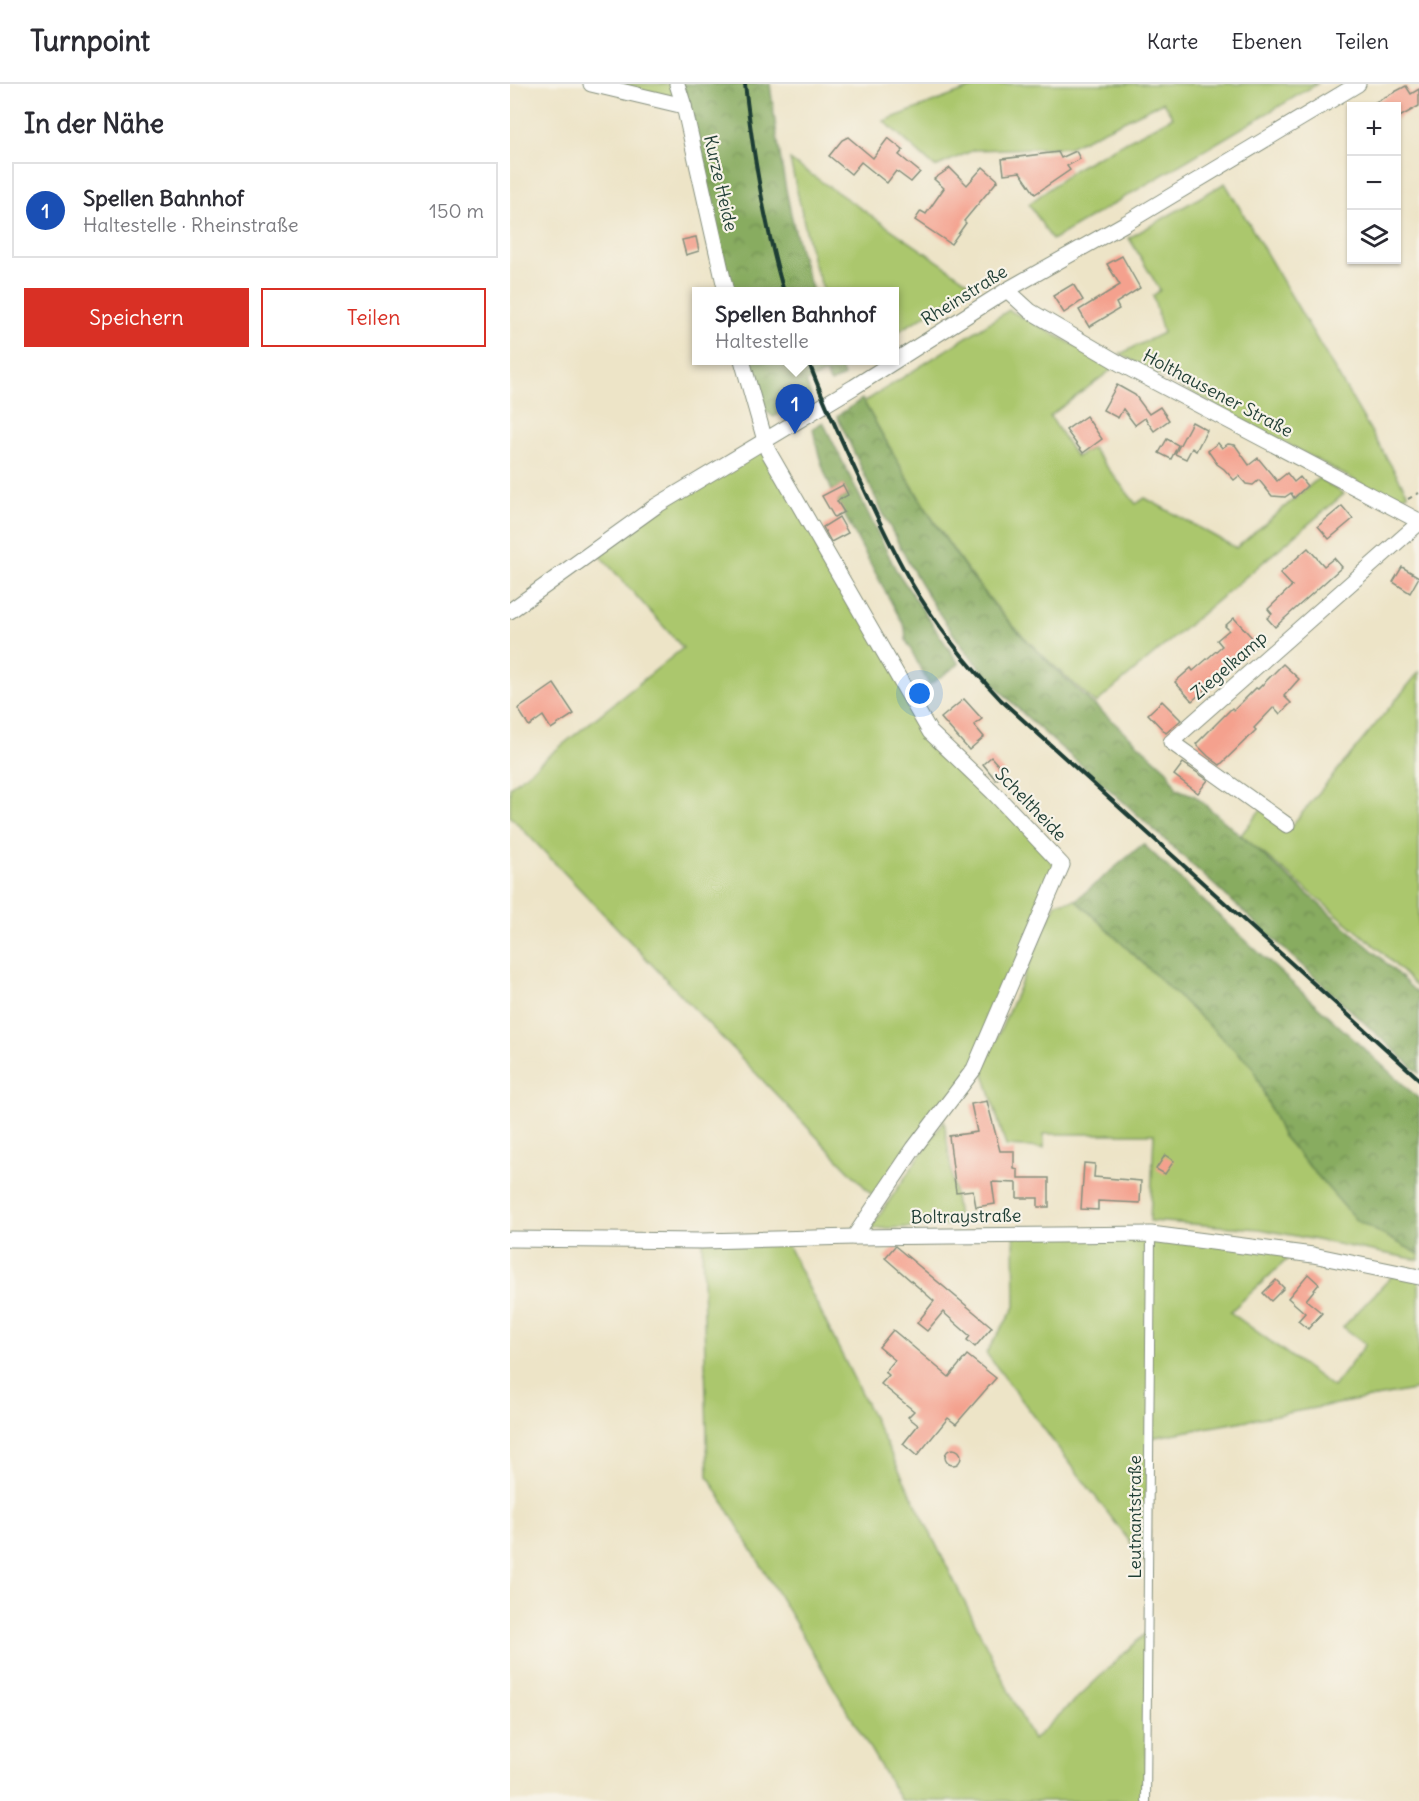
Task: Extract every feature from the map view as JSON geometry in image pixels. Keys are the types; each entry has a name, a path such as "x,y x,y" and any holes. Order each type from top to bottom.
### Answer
{"street":[{"path":"591,84 684,106"},
{"name":"Kurze Heide","path":"677,84 725,287"},
{"name":"Rheinstraße","path":"899,358 1007,290 1126,223 1358,84"},
{"name":"Holthausener Straße","path":"1007,290 1030,311 1119,363 1419,522"},
{"path":"743,365 764,440"},
{"name":"Rheinstraße","path":"510,611 656,506 889,365"},
{"name":"Scheltheide","path":"764,440 768,452 930,732 993,792 1062,865 974,1069 914,1148 854,1237"},
{"name":"Ziegelkamp","path":"1287,825 1171,742 1419,522"},
{"name":"Boltraystraße","path":"510,1239 702,1241 1151,1234 1313,1255 1419,1277"}],"lane":[{"name":"Leutnantstraße","path":"1146,1801 1151,1234"}],"green space":[{"path":"591,84 687,84 684,106"},
{"path":"683,84 770,84 791,215 812,287 730,287"},
{"path":"982,84 1317,84 1052,240 1029,204 1078,167 1173,117 1163,102 1069,147 974,150 935,167 884,121"},
{"path":"790,160 974,286 899,331 899,287 822,287 813,262"},
{"path":"1225,183 1408,494 1391,500 1120,354 1163,333 1153,296 1160,290 1129,238"},
{"path":"1009,310 1115,367 1050,416 1076,457 1092,448 1136,504 1145,498 1236,548 1319,478 1344,494 1096,703 1031,644 976,581 925,506 864,402"},
{"path":"749,365 840,365 844,376 831,383 825,373 806,382 811,396 774,417 759,400"},
{"path":"862,399 940,532 976,582 1015,628 1078,691 1167,770 1177,789 1195,796 1380,957 1419,995 1419,1073 1128,806 1026,717 988,678 950,629 913,571 881,510 837,416"},
{"path":"823,422 896,570 959,664 929,685 906,640 905,628 837,501 848,495 843,485 832,491 818,452 813,428"},
{"path":"764,440 930,732 1062,865 974,1069 878,1201 510,816 510,787 683,648 594,549"},
{"path":"1419,672 1419,989 1381,951 1241,835 1261,809 1288,830"},
{"path":"1143,844 1419,1099 1419,1254 1356,1220 1282,1135 1252,1066 1076,900"},
{"path":"1076,900 1252,1066 1282,1135 1356,1220 1419,1254 1419,1260 1260,1229 1150,1221 1154,1134 1044,1134 1044,1148 1006,1146 983,1070 1056,903"},
{"path":"944,1120 959,1225 870,1229"},
{"path":"1151,1234 1294,1253 1230,1312 1333,1387 1366,1344 1343,1327 1396,1272 1419,1277 1419,1389 1150,1438 1149,1567 986,1353 1015,1307 1014,1235"},
{"path":"784,1238 1033,1740 1148,1631 1146,1801 901,1801 708,1476 702,1241"}],"building":[{"path":"1406,86 1411,94 1419,89 1419,106 1401,116 1401,102 1376,102"},
{"path":"848,137 873,158 888,138 903,150 899,155 920,172 911,182 896,171 887,183 861,162 851,174 829,156 842,140"},
{"path":"1076,151 1080,159 1067,166 1070,170 1035,194 1020,172 1004,174 1002,159 1058,152 1061,158"},
{"path":"983,167 998,180 964,221 966,223 951,244 915,220 921,211 926,214 944,188 934,179 950,168 967,185"},
{"path":"696,237 699,251 686,255 682,240"},
{"path":"1122,256 1140,288 1116,303 1119,309 1089,327 1079,310 1120,285 1107,264"},
{"path":"1073,284 1083,300 1064,313 1053,296"},
{"path":"1117,385 1135,395 1149,414 1160,407 1169,420 1154,431 1145,418 1135,425 1123,409 1118,418 1103,410"},
{"path":"1086,416 1102,439 1083,453 1066,430"},
{"path":"1192,422 1207,430 1196,451 1192,448 1186,459 1175,454"},
{"path":"1167,439 1178,445 1171,459 1159,453"},
{"path":"1218,443 1222,448 1228,444 1235,445 1249,465 1258,458 1277,481 1287,473 1294,482 1300,477 1307,486 1294,498 1291,493 1285,497 1272,496 1259,480 1253,485 1246,484 1239,476 1234,480 1217,464 1208,451"},
{"path":"843,485 848,495 837,501 844,512 834,517 822,496"},
{"path":"1342,506 1353,519 1329,539 1318,526"},
{"path":"839,517 848,533 831,542 823,527"},
{"path":"1308,548 1324,566 1334,558 1342,567 1275,627 1267,618 1272,614 1268,609 1292,586 1280,573"},
{"path":"1402,567 1419,577 1410,593 1393,582"},
{"path":"1234,618 1258,644 1192,701 1175,682 1191,668 1193,671 1222,646 1217,640 1229,630 1225,626"},
{"path":"1283,664 1299,679 1284,696 1291,703 1280,714 1274,707 1254,728 1256,730 1220,765 1196,744 1232,708 1234,710"},
{"path":"554,684 574,714 551,729 543,716 529,726 518,709"},
{"path":"964,699 982,719 974,725 984,737 969,750 941,718"},
{"path":"1162,701 1181,720 1166,733 1148,714"},
{"path":"991,757 1005,773 996,780 983,764"},
{"path":"1183,763 1208,780 1198,793 1174,775"},
{"path":"987,1101 1000,1151 1014,1151 1014,1169 1018,1170 1018,1178 1049,1178 1049,1207 1038,1207 1038,1198 1017,1198 1017,1183 992,1182 995,1204 976,1207 973,1190 956,1192 949,1136 977,1132 971,1104"},
{"path":"1165,1155 1174,1161 1165,1174 1156,1169"},
{"path":"1084,1163 1095,1164 1094,1177 1141,1181 1140,1203 1098,1201 1098,1210 1081,1209"},
{"path":"895,1246 992,1327 975,1347 967,1340 970,1336 943,1312 927,1331 917,1323 934,1301 885,1258"},
{"path":"1308,1274 1319,1284 1306,1300 1322,1313 1308,1329 1298,1321 1305,1313 1288,1298"},
{"path":"1276,1280 1284,1288 1271,1301 1263,1293"},
{"path":"893,1330 949,1377 967,1355 996,1378 956,1424 948,1418 917,1456 903,1444 918,1425 908,1417 914,1411 881,1384 889,1375 885,1372 895,1360 879,1347"},
{"path":"950,1449 956,1449 961,1457 959,1463 950,1465 945,1460 945,1454"}],"railway":[{"path":"745,84 760,189 783,287"},
{"path":"810,365 878,518 912,584 932,615 977,673 1001,700 1419,1079"}],"place":[{"name":"Spellen Bahnhof","path":"795,434"}]}
